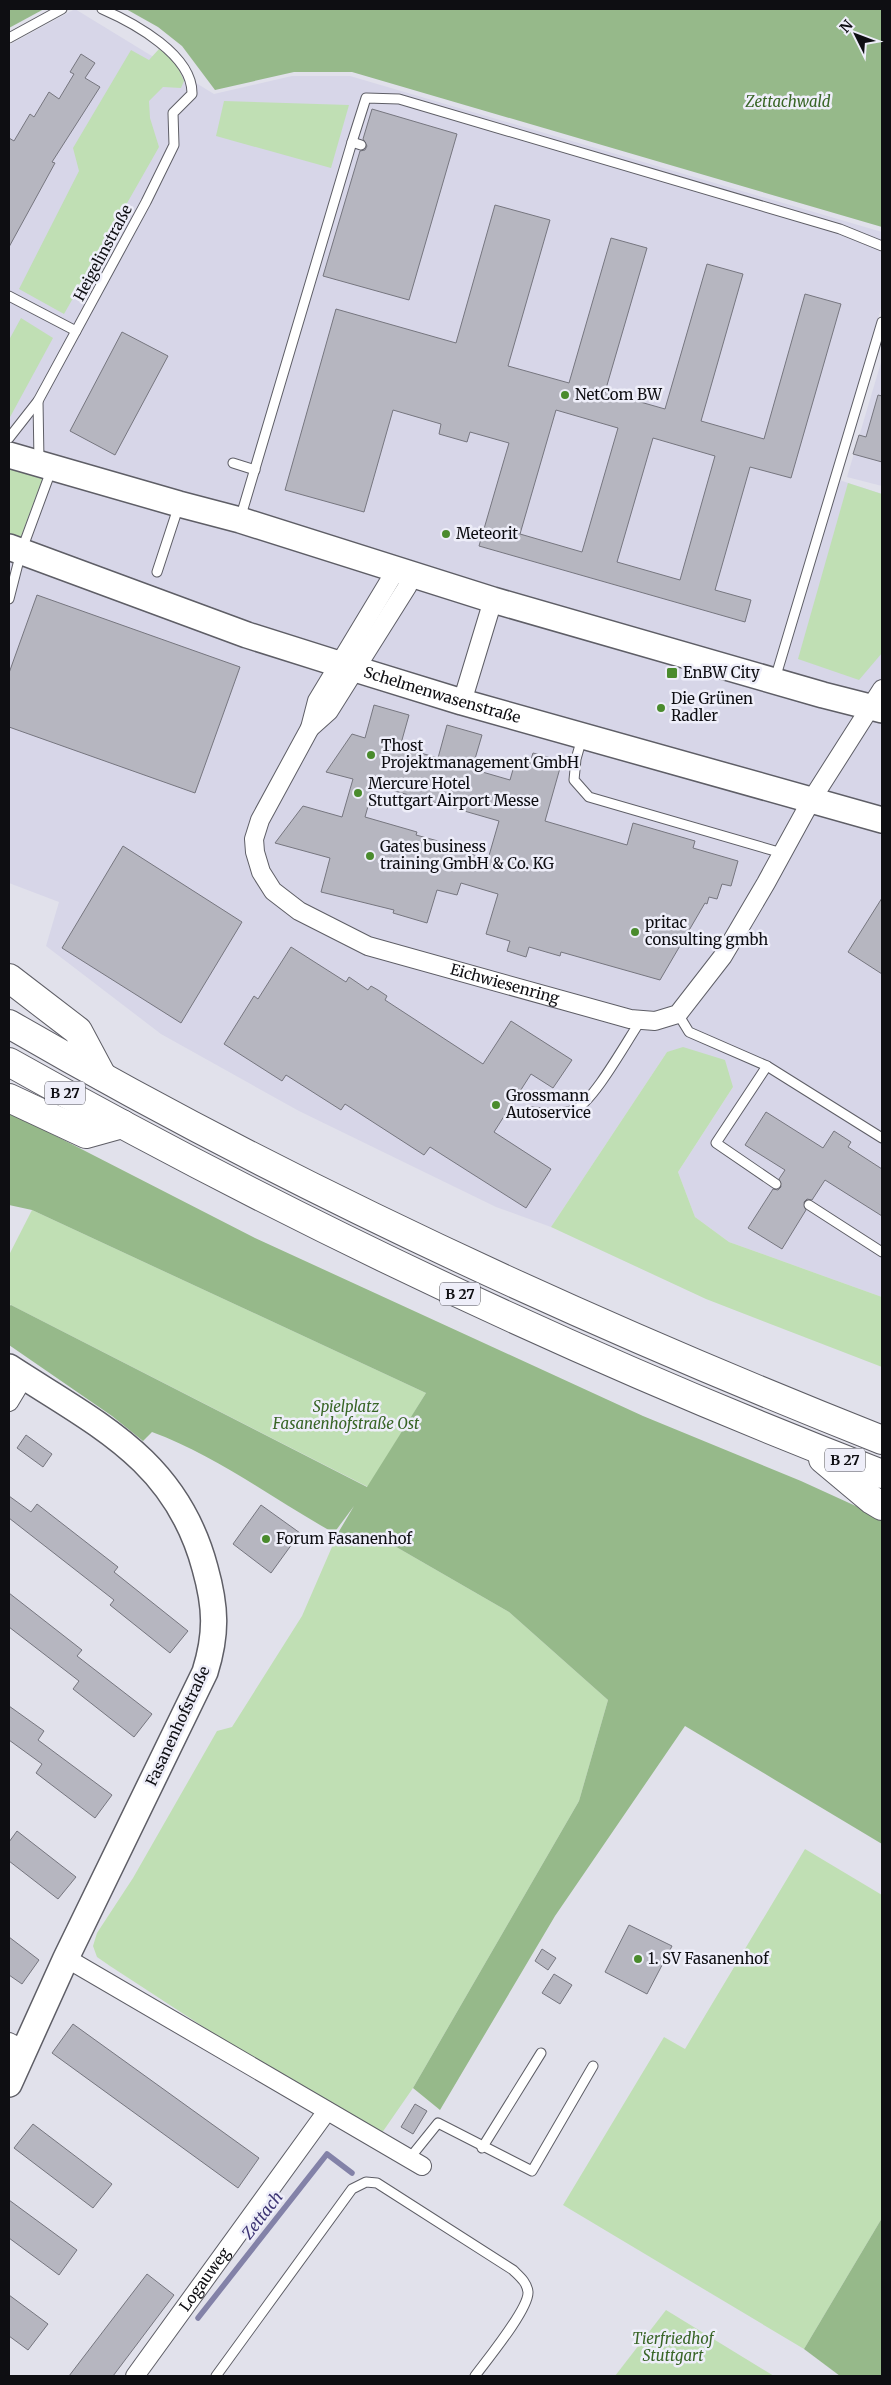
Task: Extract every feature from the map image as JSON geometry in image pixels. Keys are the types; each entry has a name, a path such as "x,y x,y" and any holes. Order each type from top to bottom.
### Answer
{"highway":[{"name":"B 27","path":"9,978 78,1031 102,1076"},
{"name":"B 27","path":"9,1024 248,1154 497,1276 672,1354 882,1440"},
{"name":"B 27","path":"9,1062 260,1197 486,1307 808,1446 882,1474"},
{"path":"9,1098 86,1134 122,1124"},
{"path":"808,1446 872,1500 882,1506"}],"street":[{"path":"9,455 240,520 492,600 774,681 878,702 812,799 723,956 678,1014"},
{"name":"Schelmenwasenstraße","path":"15,549 247,635 462,702 882,820"},
{"name":"Eichwiesenring","path":"404,573 348,666 317,701 310,728 260,820 254,839 255,852 261,872 273,891 299,911 368,946 630,1019 655,1021 678,1014"},
{"path":"462,702 492,600"},
{"path":"9,1402 16,1372"},
{"name":"Fasanenhofstraße","path":"9,2084 17,2046 66,1958 205,1672 214,1636 214,1607 200,1546 184,1513 166,1485 151,1466 130,1447 16,1372"},
{"path":"66,1958 415,2162"},
{"name":"Logauweg","path":"142,2374 327,2111"}],"lane":[{"path":"9,38 62,9"},
{"name":"Heigelinstraße","path":"9,438 38,401 76,331 174,145 173,112 192,94 192,83 176,56 130,21 102,9"},
{"path":"240,520 357,144 366,98 399,99 840,229 882,246"},
{"path":"9,296 76,331"},
{"path":"774,681 882,322"},
{"name":"Heigelinstraße","path":"38,401 45,466"},
{"path":"233,463 255,470"},
{"path":"9,599 15,549 45,466"},
{"path":"157,572 179,504"},
{"path":"583,736 576,759 574,780 589,797 782,853"},
{"path":"678,1014 689,1032 767,1066 882,1138"},
{"path":"532,1112 559,1113 575,1110 588,1100 641,1020"},
{"path":"767,1066 716,1143 776,1184"},
{"path":"809,1205 882,1252"},
{"path":"482,2148 541,2053"},
{"path":"415,2162 438,2123 482,2148 532,2172 593,2066"},
{"path":"216,2376 352,2189 366,2182 377,2183 513,2270 524,2281 528,2293 522,2311 475,2376"}],"shaded area":[{"path":"75,9 214,94 292,76 350,76 882,232 882,305 833,478 882,494 882,1297 729,1242 695,1217 678,1172 733,1087 667,1052 551,1227 496,1207 299,1111 161,1034 46,946 59,902 9,883 9,45"},
{"path":"882,359 882,486 847,477"}],"green space":[{"path":"9,9 44,9 9,28"},
{"name":"Zettachwald","path":"126,9 882,9 882,227 352,72 294,72 215,90 182,46 158,27"},
{"path":"159,49 175,61 184,81 181,88 163,87 149,101 150,118 159,147 64,314 19,289 79,171 73,148 131,50 149,60"},
{"path":"224,101 349,105 331,168 216,136"},
{"path":"21,318 53,338 9,419 9,340"},
{"path":"9,467 44,475 19,542 9,538"},
{"path":"848,483 882,494 882,653 859,680 798,659"},
{"path":"683,1047 725,1060 733,1087 678,1172 695,1217 729,1242 882,1297 882,1367 706,1299 551,1227 667,1052"},
{"path":"9,1112 255,1238 643,1416 801,1481 882,1518 882,1844 685,1726 555,1916 440,2110 413,2088 579,1801 608,1700 509,1612 379,1537 338,1533 354,1506 334,1533 199,1453 152,1432 143,1441 112,1416 9,1345 9,1306 11,1305 367,1487 426,1393 32,1210 9,1205"},
{"name":"Spielplatz Fasanenhofstraße Ost","path":"32,1210 426,1393 368,1487 9,1304 9,1255"},
{"path":"338,1533 379,1537 509,1612 608,1700 579,1801 413,2088 377,2140 110,1966 97,1957 93,1946 97,1933 133,1878 217,1731 232,1727 302,1616"},
{"path":"805,1849 882,1895 882,2218 804,2349 563,2205 664,2037 685,2049"},
{"path":"882,2218 882,2376 840,2376 804,2349"},
{"name":"Tierfriedhof Stuttgart","path":"666,2310 774,2376 615,2376"}],"building":[{"path":"81,54 95,63 85,78 100,87 52,162 55,163 9,247 9,138 14,141 30,114 34,117 49,92 59,99 74,74 70,72"},
{"path":"372,109 457,134 409,300 323,276 360,151 365,150 367,146 363,139"},
{"path":"495,205 550,220 508,366 569,383 611,238 647,248 605,392 665,409 707,264 743,274 701,421 764,439 805,294 841,304 791,478 750,467 715,590 751,600 745,622 479,546 509,443 470,432 467,442 439,434 441,424 393,410 364,512 285,490 336,309 456,343","holes":["556,410 618,428 582,552 520,534","653,438 715,456 680,580 617,562"]},
{"path":"122,332 168,356 115,455 70,431"},
{"path":"878,395 882,396 882,462 853,454 859,435 866,437"},
{"path":"37,595 240,667 195,793 9,727 9,673"},
{"path":"374,705 409,715 400,747 438,758 447,725 482,735 472,769 510,780 516,759 530,762 533,753 562,761 545,821 627,845 633,823 695,841 693,848 738,861 731,886 722,884 717,899 709,897 707,904 705,903 660,980 561,952 560,956 529,947 526,957 507,951 510,941 486,934 498,894 461,883 457,895 437,890 427,923 393,913 394,910 321,892 330,858 275,843 303,806 342,817 353,779 326,772 352,734 365,738","holes":["374,785 499,821 488,859 448,847 449,844 416,835 417,832 365,817"]},
{"path":"123,846 242,922 181,1023 62,948"},
{"path":"882,898 882,974 848,952"},
{"path":"291,947 346,982 349,977 368,990 371,986 378,990 387,996 385,1000 483,1064 511,1021 572,1060 553,1088 531,1074 494,1132 551,1169 526,1208 430,1147 424,1155 345,1104 341,1110 286,1075 282,1081 224,1044 254,996 258,999"},
{"path":"766,1112 823,1148 834,1131 851,1142 848,1147 882,1169 882,1216 825,1180 812,1200 807,1199 804,1202 806,1210 782,1249 748,1228 773,1189 778,1190 781,1187 779,1179 785,1170 745,1145"},
{"path":"26,1435 52,1454 43,1467 17,1448"},
{"path":"9,1496 31,1512 37,1504 118,1567 114,1572 188,1631 170,1653 110,1605 114,1600 9,1518"},
{"name":"Forum Fasanenhof","path":"261,1505 300,1533 271,1573 233,1544"},
{"path":"9,1593 82,1650 77,1656 152,1714 134,1737 73,1689 79,1681 9,1627"},
{"path":"9,1706 44,1731 38,1740 112,1795 95,1818 36,1773 42,1764 9,1740"},
{"path":"17,1831 76,1877 58,1899 9,1861 9,1842"},
{"name":"1. SV Fasanenhof","path":"629,1925 672,1946 647,1994 605,1972"},
{"path":"9,1937 39,1960 22,1984 9,1975"},
{"path":"542,1949 556,1958 548,1970 535,1961"},
{"path":"554,1974 572,1985 560,2004 542,1993"},
{"path":"73,2024 259,2158 238,2188 52,2053"},
{"path":"415,2104 427,2111 413,2134 401,2127"},
{"path":"33,2124 112,2184 93,2208 14,2148"},
{"path":"9,2200 77,2250 59,2275 9,2238"},
{"path":"147,2274 174,2295 113,2376 69,2376"},
{"path":"9,2295 48,2324 28,2350 9,2336"}],"waterway":[{"name":"Zettach","path":"198,2318 327,2154 352,2173"}],"place":[{"name":"NetCom BW","path":"565,395"},
{"name":"Meteorit","path":"446,534"},
{"name":"EnBW City","path":"672,673"},
{"name":"Die Grünen Radler","path":"661,708"},
{"name":"Thost Projektmanagement GmbH","path":"371,755"},
{"name":"Mercure Hotel Stuttgart Airport Messe","path":"358,793"},
{"name":"Gates business training GmbH & Co. KG","path":"370,856"},
{"name":"pritac consulting gmbh","path":"635,932"},
{"name":"Grossmann Autoservice","path":"496,1105"},
{"name":"Forum Fasanenhof","path":"266,1539"},
{"name":"1. SV Fasanenhof","path":"638,1959"}]}
